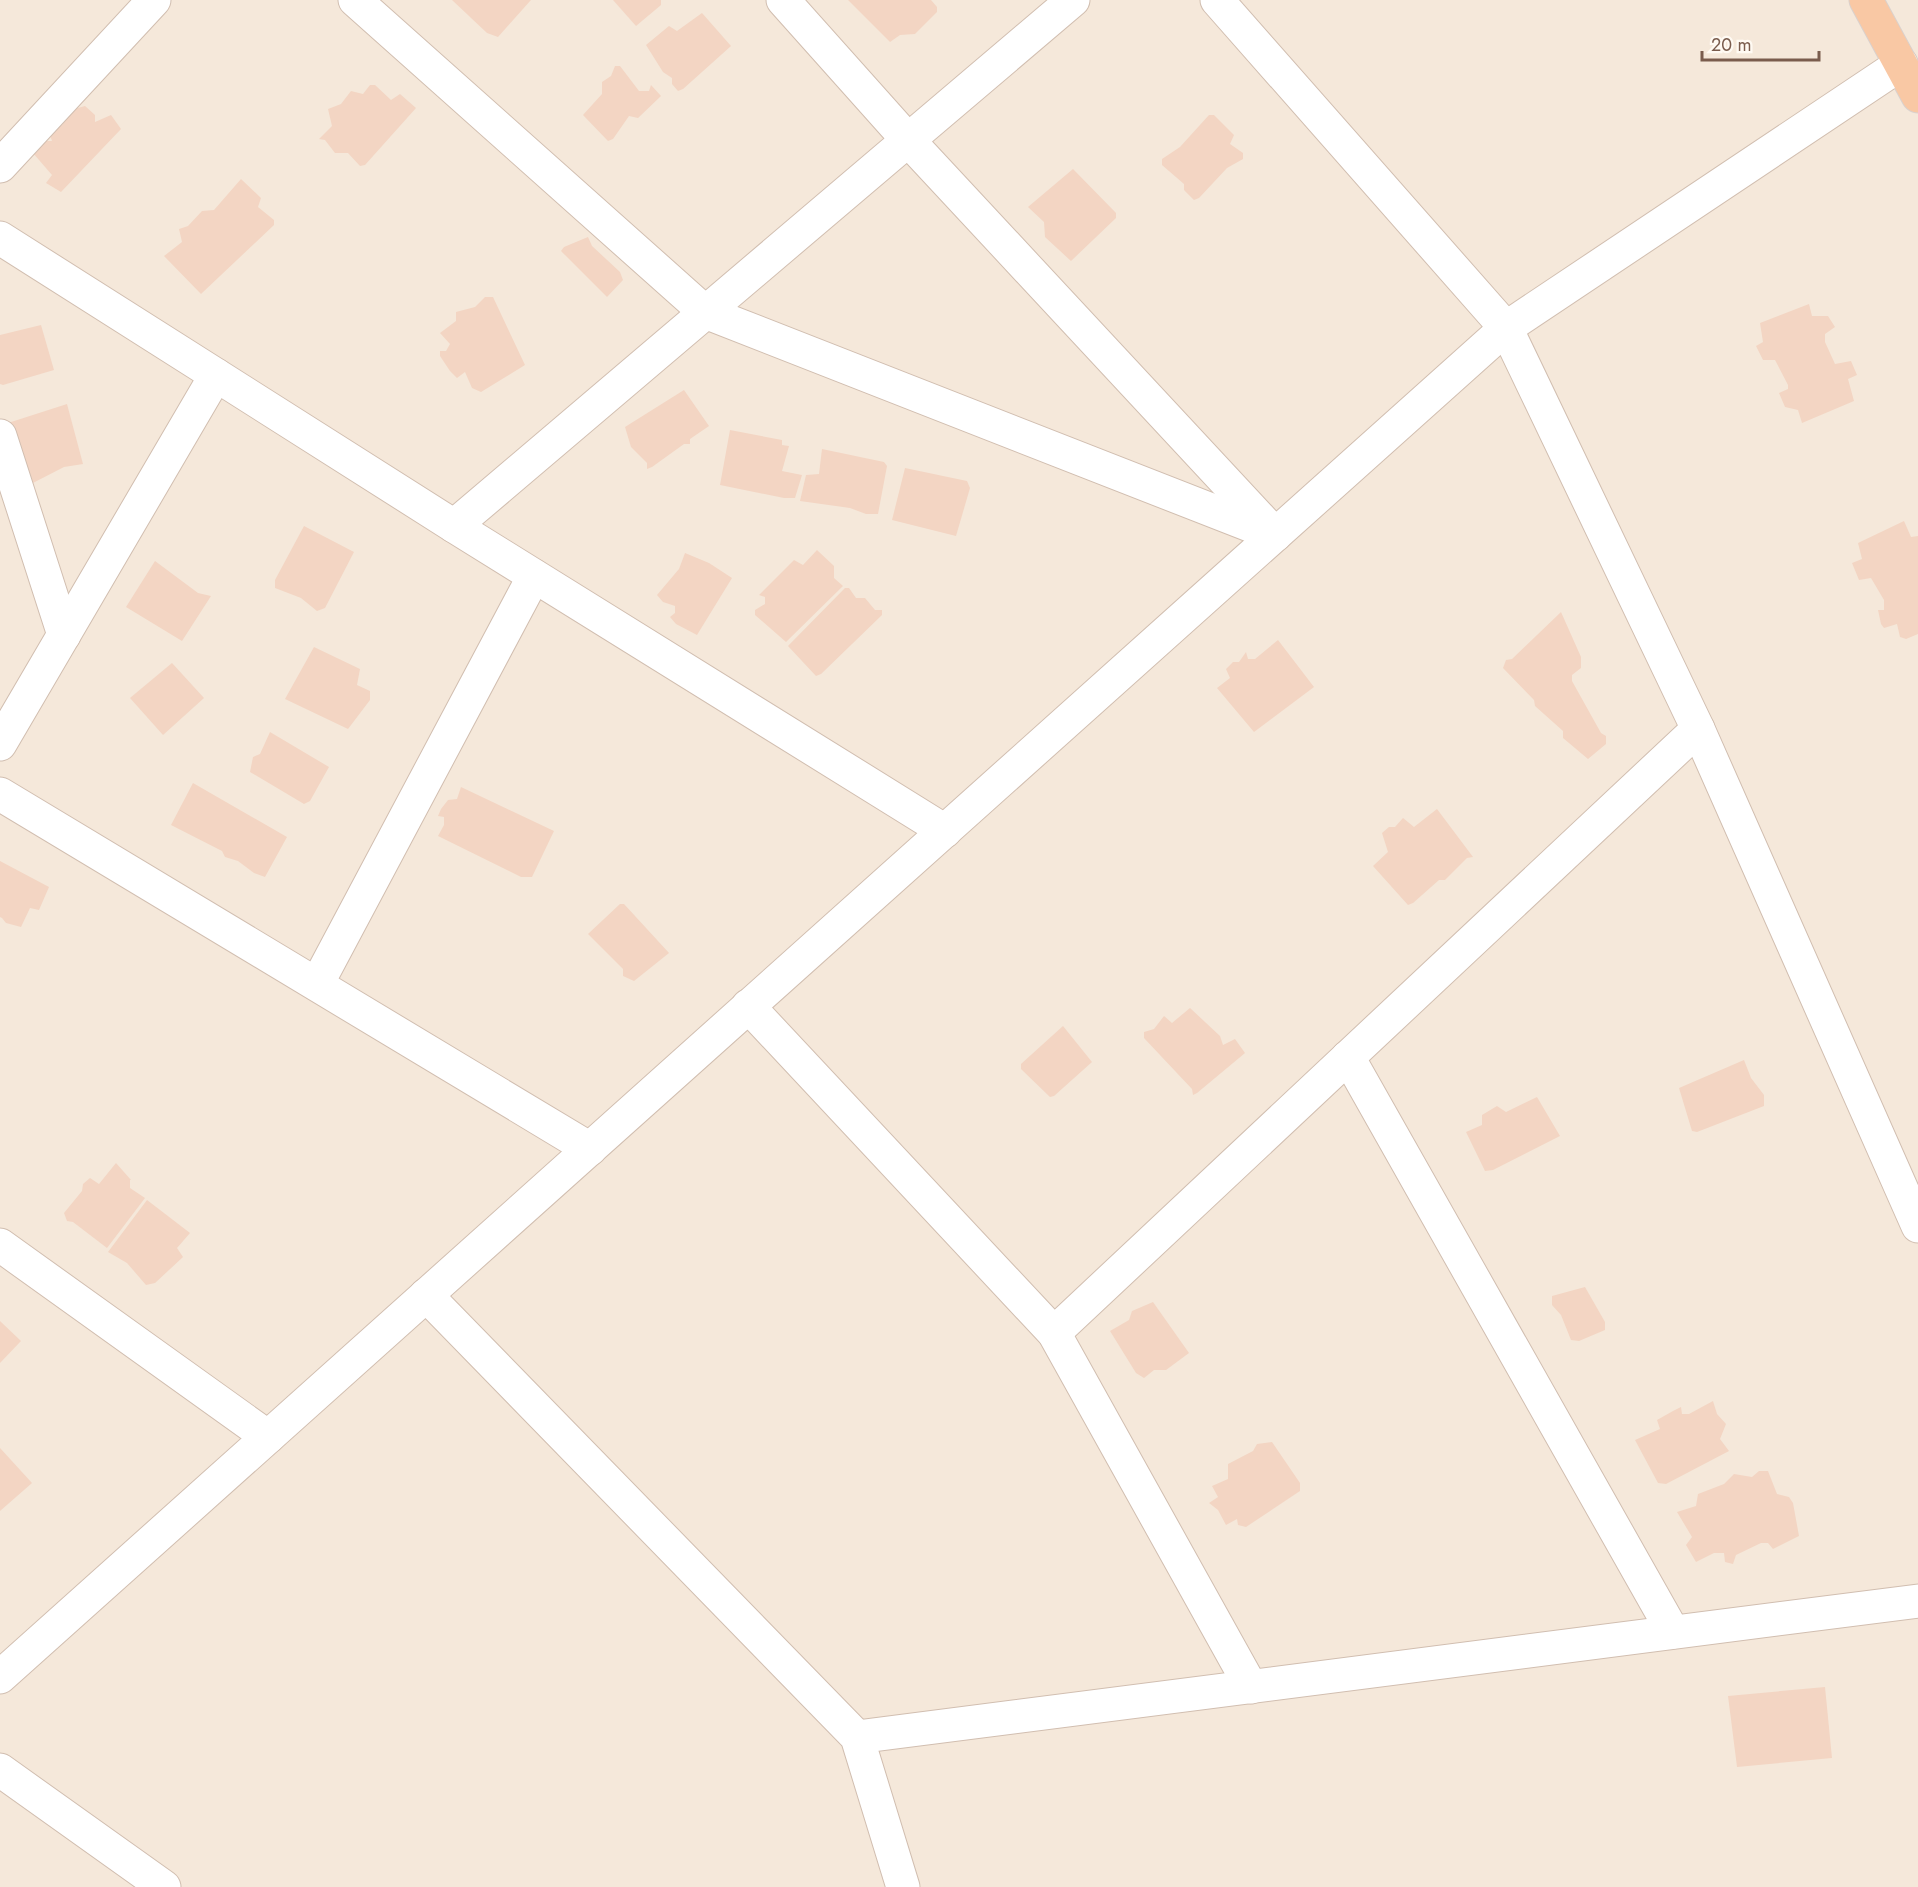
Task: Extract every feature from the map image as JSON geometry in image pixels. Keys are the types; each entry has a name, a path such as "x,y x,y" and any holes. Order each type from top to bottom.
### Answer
{"highway":[{"path":"1866,0 1918,96"}],"street":[{"path":"0,166 154,0"},
{"path":"355,0 705,312 1275,535"},
{"path":"783,0 908,140 1275,535"},
{"path":"454,526 1073,0"},
{"path":"1217,0 1506,328 1698,729 1918,1226"},
{"path":"0,1677 1506,328 1901,64"},
{"path":"0,238 454,526 945,831"},
{"path":"0,744 216,375"},
{"path":"0,436 64,635"},
{"path":"317,984 534,576"},
{"path":"1054,1333 1698,729"},
{"path":"0,794 590,1149"},
{"path":"748,1006 1054,1333 1251,1687"},
{"path":"1348,1057 1673,1632"},
{"path":"0,1245 268,1437"},
{"path":"426,1295 857,1737 903,1887"},
{"path":"857,1737 1918,1601"},
{"path":"0,1770 164,1887"}],"shaded area":[{"path":"0,0 1918,0 1918,1887 0,1887"}],"building":[{"path":"452,0 531,0 498,37 487,33"},
{"path":"613,0 661,0 661,5 636,26"},
{"path":"848,0 931,0 937,7 937,12 915,34 900,35 890,42"},
{"path":"702,13 731,46 678,91 672,84 672,78 663,72 646,45 669,26 677,31"},
{"path":"615,66 620,66 639,91 649,91 651,85 661,96 638,118 629,116 613,139 608,141 583,115 602,94 602,82 611,76"},
{"path":"370,85 375,85 391,100 400,94 416,108 365,165 360,166 348,153 335,153 325,140 319,139 332,126 328,109 341,104 351,91 363,94"},
{"path":"85,106 95,115 95,122 111,115 121,129 61,192 46,183 52,175 33,153 46,141 52,141 49,132 62,125 74,109"},
{"path":"1209,115 1214,115 1234,135 1230,144 1243,153 1243,159 1227,168 1199,198 1194,200 1184,190 1184,184 1162,165 1162,159 1180,147"},
{"path":"1073,169 1116,213 1116,218 1071,261 1045,237 1044,222 1028,207"},
{"path":"241,179 261,198 258,207 274,220 274,225 201,294 164,256 182,242 179,229 188,226 202,211 214,210"},
{"path":"588,237 592,246 620,272 623,280 607,297 561,251 564,247"},
{"path":"485,297 493,297 525,365 481,392 472,388 465,372 457,378 450,371 440,356 440,351 446,351 450,344 440,333 456,321 456,312 475,307"},
{"path":"1809,304 1812,316 1828,316 1835,327 1825,334 1825,342 1835,364 1851,361 1857,375 1848,379 1854,401 1802,423 1798,410 1785,407 1779,393 1788,389 1788,385 1775,360 1763,360 1756,346 1763,342 1760,323"},
{"path":"41,325 54,370 0,384 0,335"},
{"path":"684,390 709,426 690,439 690,444 684,444 647,469 647,463 631,447 625,427"},
{"path":"67,404 83,464 64,467 29,485 8,423"},
{"path":"730,430 782,440 782,445 789,446 782,471 802,475 795,498 784,498 720,485"},
{"path":"822,449 884,462 887,466 878,514 866,514 850,508 800,501 806,475 819,474"},
{"path":"905,468 967,481 970,488 956,536 892,520"},
{"path":"1904,521 1911,537 1918,536 1918,634 1906,639 1900,637 1897,624 1884,628 1881,624 1878,610 1884,610 1884,600 1871,578 1859,580 1852,563 1862,559 1858,543"},
{"path":"304,526 354,552 325,608 317,611 301,598 275,588 275,580"},
{"path":"817,550 834,566 834,578 843,586 786,642 755,615 755,610 765,604 765,597 759,595 794,560 803,565"},
{"path":"685,553 709,563 732,578 697,635 676,624 670,617 675,613 675,606 663,602 657,595 679,569"},
{"path":"155,561 198,593 211,596 182,641 126,607"},
{"path":"845,588 849,588 856,598 865,598 875,610 882,610 882,615 821,674 816,676 788,646"},
{"path":"1561,612 1581,657 1581,668 1572,675 1572,681 1601,733 1606,736 1606,744 1588,759 1563,738 1563,731 1535,706 1534,700 1503,668 1506,660 1512,659"},
{"path":"1278,640 1314,687 1254,732 1217,688 1230,678 1226,669 1233,662 1239,662 1246,652 1248,659 1255,659"},
{"path":"314,647 360,669 357,685 370,691 370,700 348,729 285,699"},
{"path":"172,663 204,698 163,735 130,698"},
{"path":"270,732 329,767 310,801 304,804 250,772 253,757 260,754"},
{"path":"193,783 287,837 265,877 254,873 238,861 225,857 222,851 171,825"},
{"path":"461,787 554,831 532,877 521,877 438,836 444,825 444,817 438,816 441,809 448,800 457,799"},
{"path":"1437,809 1473,857 1467,858 1445,880 1439,880 1408,905 1373,866 1388,852 1382,833 1389,827 1395,827 1403,818 1414,827"},
{"path":"0,861 49,887 39,910 30,908 21,927 6,923 0,917"},
{"path":"620,904 624,904 669,953 634,981 623,976 623,969 588,934"},
{"path":"1190,1008 1220,1036 1223,1045 1235,1039 1245,1053 1193,1095 1192,1089 1144,1038 1144,1032 1154,1029 1164,1016 1172,1023"},
{"path":"1063,1026 1092,1062 1050,1097 1021,1069 1021,1064"},
{"path":"1744,1060 1751,1078 1764,1095 1764,1106 1697,1132 1692,1131 1679,1088"},
{"path":"1537,1097 1560,1136 1493,1170 1485,1171 1466,1132 1482,1125 1482,1115 1497,1106 1506,1112"},
{"path":"116,1163 131,1180 130,1188 145,1198 107,1248 73,1222 67,1221 64,1213 82,1191 83,1184 90,1178 99,1184"},
{"path":"147,1200 190,1233 177,1248 183,1257 155,1283 146,1285 127,1263 108,1252"},
{"path":"1585,1287 1605,1322 1605,1330 1579,1341 1571,1340 1561,1315 1552,1305 1552,1296"},
{"path":"1153,1302 1189,1353 1166,1370 1154,1370 1144,1378 1136,1373 1110,1331 1129,1320 1132,1311"},
{"path":"0,1321 21,1341 0,1363"},
{"path":"1713,1401 1717,1414 1726,1424 1720,1439 1729,1451 1666,1484 1658,1483 1635,1440 1660,1429 1657,1420 1681,1407 1682,1414 1689,1414"},
{"path":"1272,1442 1300,1483 1300,1491 1246,1527 1238,1525 1237,1519 1226,1525 1218,1510 1209,1503 1218,1497 1212,1486 1228,1479 1228,1464 1253,1451 1257,1444"},
{"path":"0,1448 32,1483 0,1511"},
{"path":"1759,1471 1768,1471 1777,1494 1789,1497 1793,1503 1799,1536 1773,1549 1768,1543 1761,1543 1736,1555 1733,1564 1725,1562 1724,1553 1714,1553 1696,1562 1686,1545 1692,1537 1677,1512 1696,1506 1698,1494 1724,1484 1734,1474 1752,1477"},
{"path":"1825,1687 1832,1758 1737,1767 1728,1696"}]}
